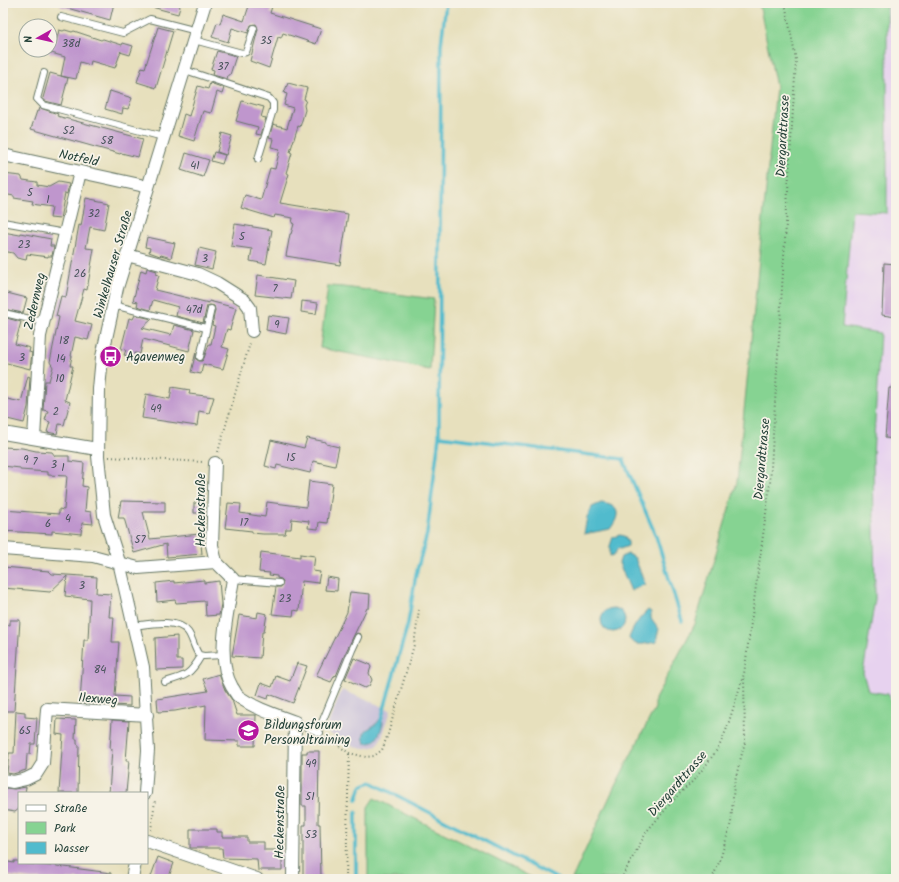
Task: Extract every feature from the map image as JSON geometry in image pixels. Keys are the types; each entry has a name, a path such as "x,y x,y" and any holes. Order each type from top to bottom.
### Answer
{"street":[{"name":"Winkelhauser Straße","path":"150,794 147,715 143,667 119,562 104,515 99,389 102,357 113,305 205,3"},
{"name":"Notfeld","path":"3,155 148,188"},
{"name":"Zedernweg","path":"34,438 40,336 80,172"},
{"path":"127,255 198,274 244,300 250,308 252,331"},
{"path":"3,433 102,450"},
{"name":"Heckenstraße","path":"215,463 212,545 216,562 233,579"},
{"path":"3,548 93,556 138,568 216,562"},
{"path":"233,579 223,655 228,680 238,696 253,706 295,722"},
{"name":"Ilexweg","path":"3,780 13,782 26,779 36,774 43,764 47,709 147,715"},
{"name":"Heckenstraße","path":"293,879 295,722"},
{"path":"149,842 257,879"},
{"path":"132,879 135,864"}],"lane":[{"path":"61,17 123,33 150,19 242,53 246,52 254,28"},
{"path":"185,70 269,98 273,103 273,110 258,159"},
{"path":"44,73 37,99 43,105 163,137"},
{"path":"3,222 65,233"},
{"path":"113,305 206,328"},
{"path":"200,357 211,309"},
{"path":"4,313 43,322"},
{"path":"233,579 279,582"},
{"path":"134,626 159,623 180,625 188,633 201,656"},
{"path":"295,722 319,733 358,637"},
{"path":"201,656 223,655"},
{"path":"165,682 189,674 201,656"}],"path":[{"name":"Diergardttrasse","path":"621,879 647,830 678,795 693,781 719,747 728,728 744,674 770,484 796,60 785,3"},
{"name":"Heckenstraße","path":"215,463 245,362 252,331"},
{"path":"102,450 108,457 215,463"},
{"path":"319,733 349,752 366,757 374,756 382,750 414,645 419,610"},
{"path":"712,879 720,860 731,823 734,784 745,742 744,674"},
{"path":"346,879 349,752"},
{"path":"149,842 150,794"}],"shaded area":[{"path":"887,3 896,3 896,711 887,694 868,691 863,673 875,599 873,456 880,333 842,328 852,211 887,213"},
{"path":"342,690 391,710 383,734 377,746 362,749 325,731"}],"green space":[{"path":"759,3 887,3 887,213 852,211 842,327 880,333 873,456 875,599 863,673 868,691 887,694 896,711 896,868 892,879 572,879 612,792 655,708 655,699 695,624 737,482 776,87"},
{"path":"328,286 434,299 430,370 320,348"},
{"path":"374,798 535,879 368,879 368,807"}],"water":[{"path":"601,503 615,508 617,515 614,524 610,529 584,534 587,517 592,507"},
{"path":"620,535 624,536 628,542 628,546 620,549 618,548 614,555 610,556 610,546 613,537"},
{"path":"628,554 635,558 645,584 631,591 619,563 621,557"},
{"path":"613,608 622,611 625,620 622,629 613,632 604,629 601,620 604,611"},
{"path":"648,610 651,612 651,618 659,629 657,642 642,644 634,643 629,638 637,622"},
{"path":"380,719 383,722 378,737 373,742 365,743 364,734"}],"building":[{"path":"61,3 114,3 110,20 60,6"},
{"path":"148,3 178,3 180,7 178,14 148,6"},
{"path":"250,3 273,3 270,13 321,29 316,44 283,33 281,38 278,37 269,68 250,61 258,29 256,24 251,25 248,33 232,28 228,42 212,37 217,23 220,24 223,14 244,21"},
{"path":"158,27 173,31 156,88 137,82 142,67 145,68"},
{"path":"59,30 74,31 101,40 103,39 122,45 123,43 133,46 130,55 121,52 115,68 91,61 90,65 80,62 76,79 61,76 65,57 58,55"},
{"path":"217,51 236,56 230,75 228,75 227,79 213,75 214,70 211,69"},
{"path":"50,73 68,78 61,105 45,101 43,98"},
{"path":"210,83 224,88 222,94 217,92 211,113 203,111 194,141 178,136 184,114 189,116 198,86 208,89"},
{"path":"288,83 307,88 304,99 306,100 304,105 305,110 300,127 298,126 290,152 292,153 286,173 289,174 280,203 348,214 340,265 286,256 290,234 294,224 292,223 293,218 275,215 274,218 241,208 245,195 261,200 270,168 275,169 280,149 271,147 273,139 269,138 273,124 287,128 293,108 284,105 287,94 284,93"},
{"path":"110,91 132,98 128,109 123,108 122,114 105,109"},
{"path":"242,101 264,107 261,117 266,118 261,135 256,134 258,127 236,121"},
{"path":"40,108 58,114 57,116 143,139 138,157 120,154 31,129 37,111 39,111"},
{"path":"222,133 232,136 226,155 217,152"},
{"path":"214,152 225,155 222,164 211,161"},
{"path":"186,153 209,160 203,177 181,170"},
{"path":"3,174 21,176 23,180 37,182 37,185 49,187 58,182 69,184 67,194 65,193 60,219 50,218 52,207 32,204 33,201 14,198 14,196 3,194"},
{"path":"86,198 109,203 104,230 90,227 86,248 94,249 87,290 84,289 75,321 92,325 88,340 75,337 70,366 73,366 65,400 70,402 64,425 59,424 57,434 47,432 50,422 45,420 48,411 43,410 45,381 49,381 53,367 50,362 59,317 56,316 61,296 66,297 79,225 81,226"},
{"path":"235,224 272,230 266,264 250,261 252,249 231,246"},
{"path":"3,232 20,235 20,233 51,239 50,246 54,246 52,256 48,257 27,254 26,260 17,258 13,253 3,251"},
{"path":"147,237 175,243 171,258 149,252 150,248 145,247"},
{"path":"199,248 216,252 212,269 195,265"},
{"path":"884,263 896,264 896,317 882,315"},
{"path":"147,268 157,271 156,274 159,275 155,290 236,308 230,330 227,329 222,347 229,349 223,369 203,364 201,374 191,372 196,352 196,359 202,361 209,344 211,344 215,326 212,325 215,310 214,306 207,306 203,323 176,316 178,307 153,300 150,310 137,306 138,302 133,301 141,270 146,272"},
{"path":"258,275 294,281 291,299 255,295"},
{"path":"3,292 27,298 23,313 3,309"},
{"path":"302,301 318,303 316,314 301,312"},
{"path":"135,315 152,319 142,328 171,335 174,325 194,330 189,351 143,339 140,354 135,353 134,357 124,355 126,350 121,349 129,318 133,319"},
{"path":"268,315 289,318 286,334 266,330"},
{"path":"3,317 21,322 15,344 30,348 29,352 32,353 30,369 3,362"},
{"path":"28,376 30,377 28,407 24,423 3,418 3,398 21,402"},
{"path":"172,387 190,390 189,394 214,397 209,413 199,411 197,426 142,418 146,394 170,399"},
{"path":"889,388 896,388 896,439 885,438"},
{"path":"307,438 326,442 326,444 339,447 335,466 313,461 310,473 277,465 276,469 265,466 271,440 304,448"},
{"path":"3,447 52,452 55,456 69,456 69,461 84,463 82,486 87,487 85,511 91,512 93,524 82,523 81,534 52,531 52,534 3,531 3,510 59,514 59,509 64,510 67,476 48,475 48,472 20,470 20,468 3,466"},
{"path":"309,481 332,484 327,523 319,522 318,529 308,528 309,521 292,519 291,529 286,529 285,534 252,533 252,531 225,528 228,503 241,504 240,513 265,517 267,502 306,507"},
{"path":"121,501 165,502 165,512 143,512 150,539 200,534 202,554 167,557 166,544 134,553 124,518 118,518"},
{"path":"194,503 204,503 204,513 194,513"},
{"path":"261,552 300,557 300,554 315,556 313,571 320,572 318,583 302,581 299,611 294,610 293,616 272,614 276,587 281,587 283,581 277,578 277,576 269,575 270,573 259,572"},
{"path":"3,567 49,571 52,574 97,577 96,593 111,594 109,617 114,617 112,642 119,642 115,696 130,697 130,706 80,703 84,640 88,640 90,599 65,596 67,576 50,592 3,588"},
{"path":"327,577 338,579 337,591 325,590"},
{"path":"204,580 204,583 219,581 221,604 219,615 206,616 205,601 176,603 175,600 157,602 156,583"},
{"path":"350,592 370,594 369,608 367,608 336,676 335,675 331,682 316,676 347,612"},
{"path":"258,612 267,614 264,632 262,632 260,658 232,656 239,615 257,618"},
{"path":"10,620 20,620 14,711 3,711 3,624 10,625"},
{"path":"177,636 177,660 182,660 182,669 156,670 155,638"},
{"path":"354,658 369,664 371,667 369,673 372,680 369,686 365,688 345,679"},
{"path":"297,663 307,666 293,703 269,694 268,699 257,695 261,683 272,687 276,676 290,681"},
{"path":"219,674 225,690 232,700 237,715 256,715 255,746 239,746 239,741 205,740 206,705 175,711 158,712 157,699 208,691 203,679"},
{"path":"16,711 25,712 25,717 37,718 35,744 31,744 30,754 27,754 26,770 13,774 7,773 9,753 14,753"},
{"path":"57,719 76,720 75,739 77,739 77,744 79,745 78,792 59,792 63,735 56,734"},
{"path":"112,720 129,721 126,761 129,761 126,792 109,792 112,749 110,749"},
{"path":"307,751 319,751 318,824 320,824 321,878 303,879 303,825 306,825 306,806 302,806 302,753 307,753"},
{"path":"26,787 25,792 18,792 18,810 15,812 3,810 3,791 5,791 6,788 14,789"},
{"path":"190,829 217,829 217,832 222,832 222,837 247,837 247,842 264,842 264,850 282,850 282,870 258,870 257,859 223,858 222,848 190,848"},
{"path":"158,857 174,863 168,879 150,879"},
{"path":"3,861 14,863 14,861 18,861 18,864 51,866 52,864 57,866 111,873 110,879 30,879 3,875"}],"waterway":[{"path":"381,720 408,623 416,574 427,534 439,436 441,45 446,3"},
{"path":"439,436 623,459 656,536 682,621"},
{"path":"357,799 361,786 371,782 558,879"},
{"path":"356,812 356,879"}],"place":[{"name":"Agavenweg","path":"110,356"},
{"name":"Bildungsforum Personaltraining","path":"248,731"}]}
